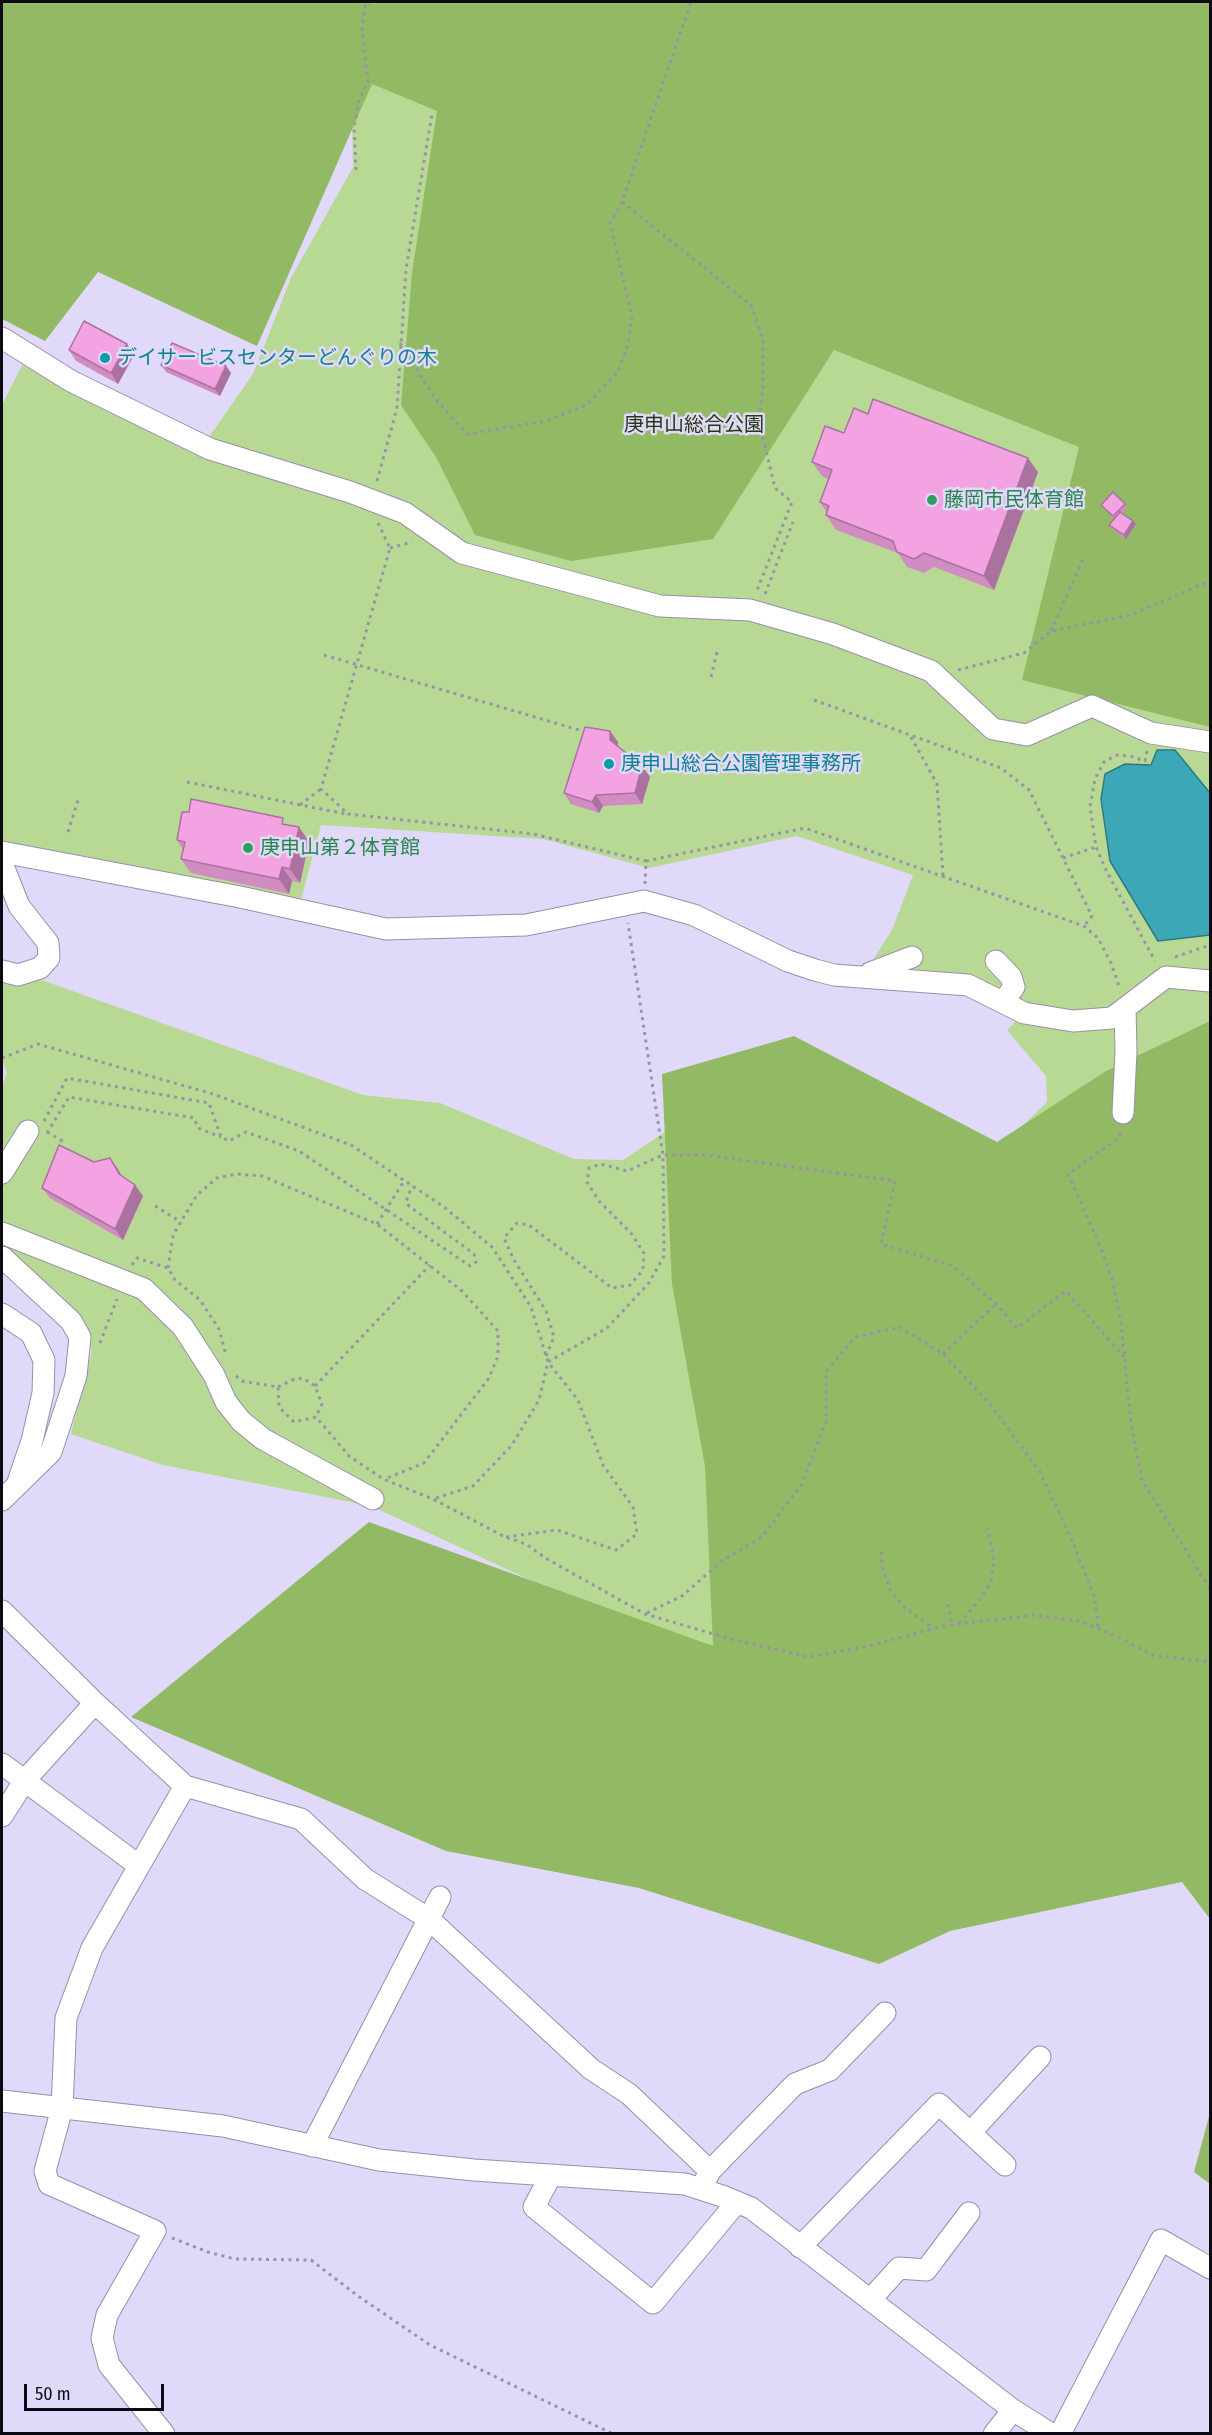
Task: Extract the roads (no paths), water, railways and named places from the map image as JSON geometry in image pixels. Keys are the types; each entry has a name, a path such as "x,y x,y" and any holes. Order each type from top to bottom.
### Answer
{"street":[{"path":"2,339 71,381 210,449 369,498 405,513 462,553 660,606 750,610 833,634 931,671 993,729 1027,735 1092,706 1151,733 1210,742"},
{"path":"2,852 240,897 386,928 526,925 635,903 694,915 788,960 815,970 861,977 968,985 1024,1013 1072,1022 1112,1018 1125,1008 1161,970 1210,981"},
{"path":"2,863 19,906 48,943 49,958 40,968 18,975 2,971"},
{"path":"861,977 912,957"},
{"path":"996,961 1011,978 1014,987 1003,1002"},
{"path":"1123,1113 1126,1052 1125,1008"},
{"path":"2,1173 28,1131"},
{"path":"2,1233 144,1289 183,1327 213,1375 226,1402 240,1421 263,1439 373,1499"},
{"path":"2,1257 70,1321 80,1337 76,1376 51,1452 2,1500"},
{"path":"2,1314 31,1333 44,1360 43,1393 18,1486"},
{"path":"2,1611 95,1703 185,1786 301,1819 365,1879 429,1918 591,2069 629,2094 706,2180 737,2202 751,2208 1013,2410 1051,2433"},
{"path":"2,1816 25,1780 95,1703"},
{"path":"2,1764 138,1865"},
{"path":"164,2433 109,2365 102,2338 107,2315 155,2231 49,2184 45,2171 62,2108 66,2018 92,1948 185,1786"},
{"path":"312,2146 440,1897"},
{"path":"2,2101 223,2126 379,2160 685,2184 706,2180 795,2084 831,2070 885,2013"},
{"path":"970,2133 1040,2057"},
{"path":"800,2247 939,2104 1005,2165"},
{"path":"550,2175 534,2207 653,2303 737,2202"},
{"path":"870,2300 899,2268 926,2270 969,2213"},
{"path":"1060,2433 1161,2240 1210,2268"},
{"path":"994,2433 1013,2410"}],"place":[{"name":"デイサービスセンターどんぐりの木","path":"105,358"},
{"name":"藤岡市民体育館","path":"932,500"},
{"name":"庚申山総合公園管理事務所","path":"609,764"},
{"name":"庚申山第２体育館","path":"248,848"}],"park label":[{"name":"庚申山総合公園","path":"694,425"}]}
